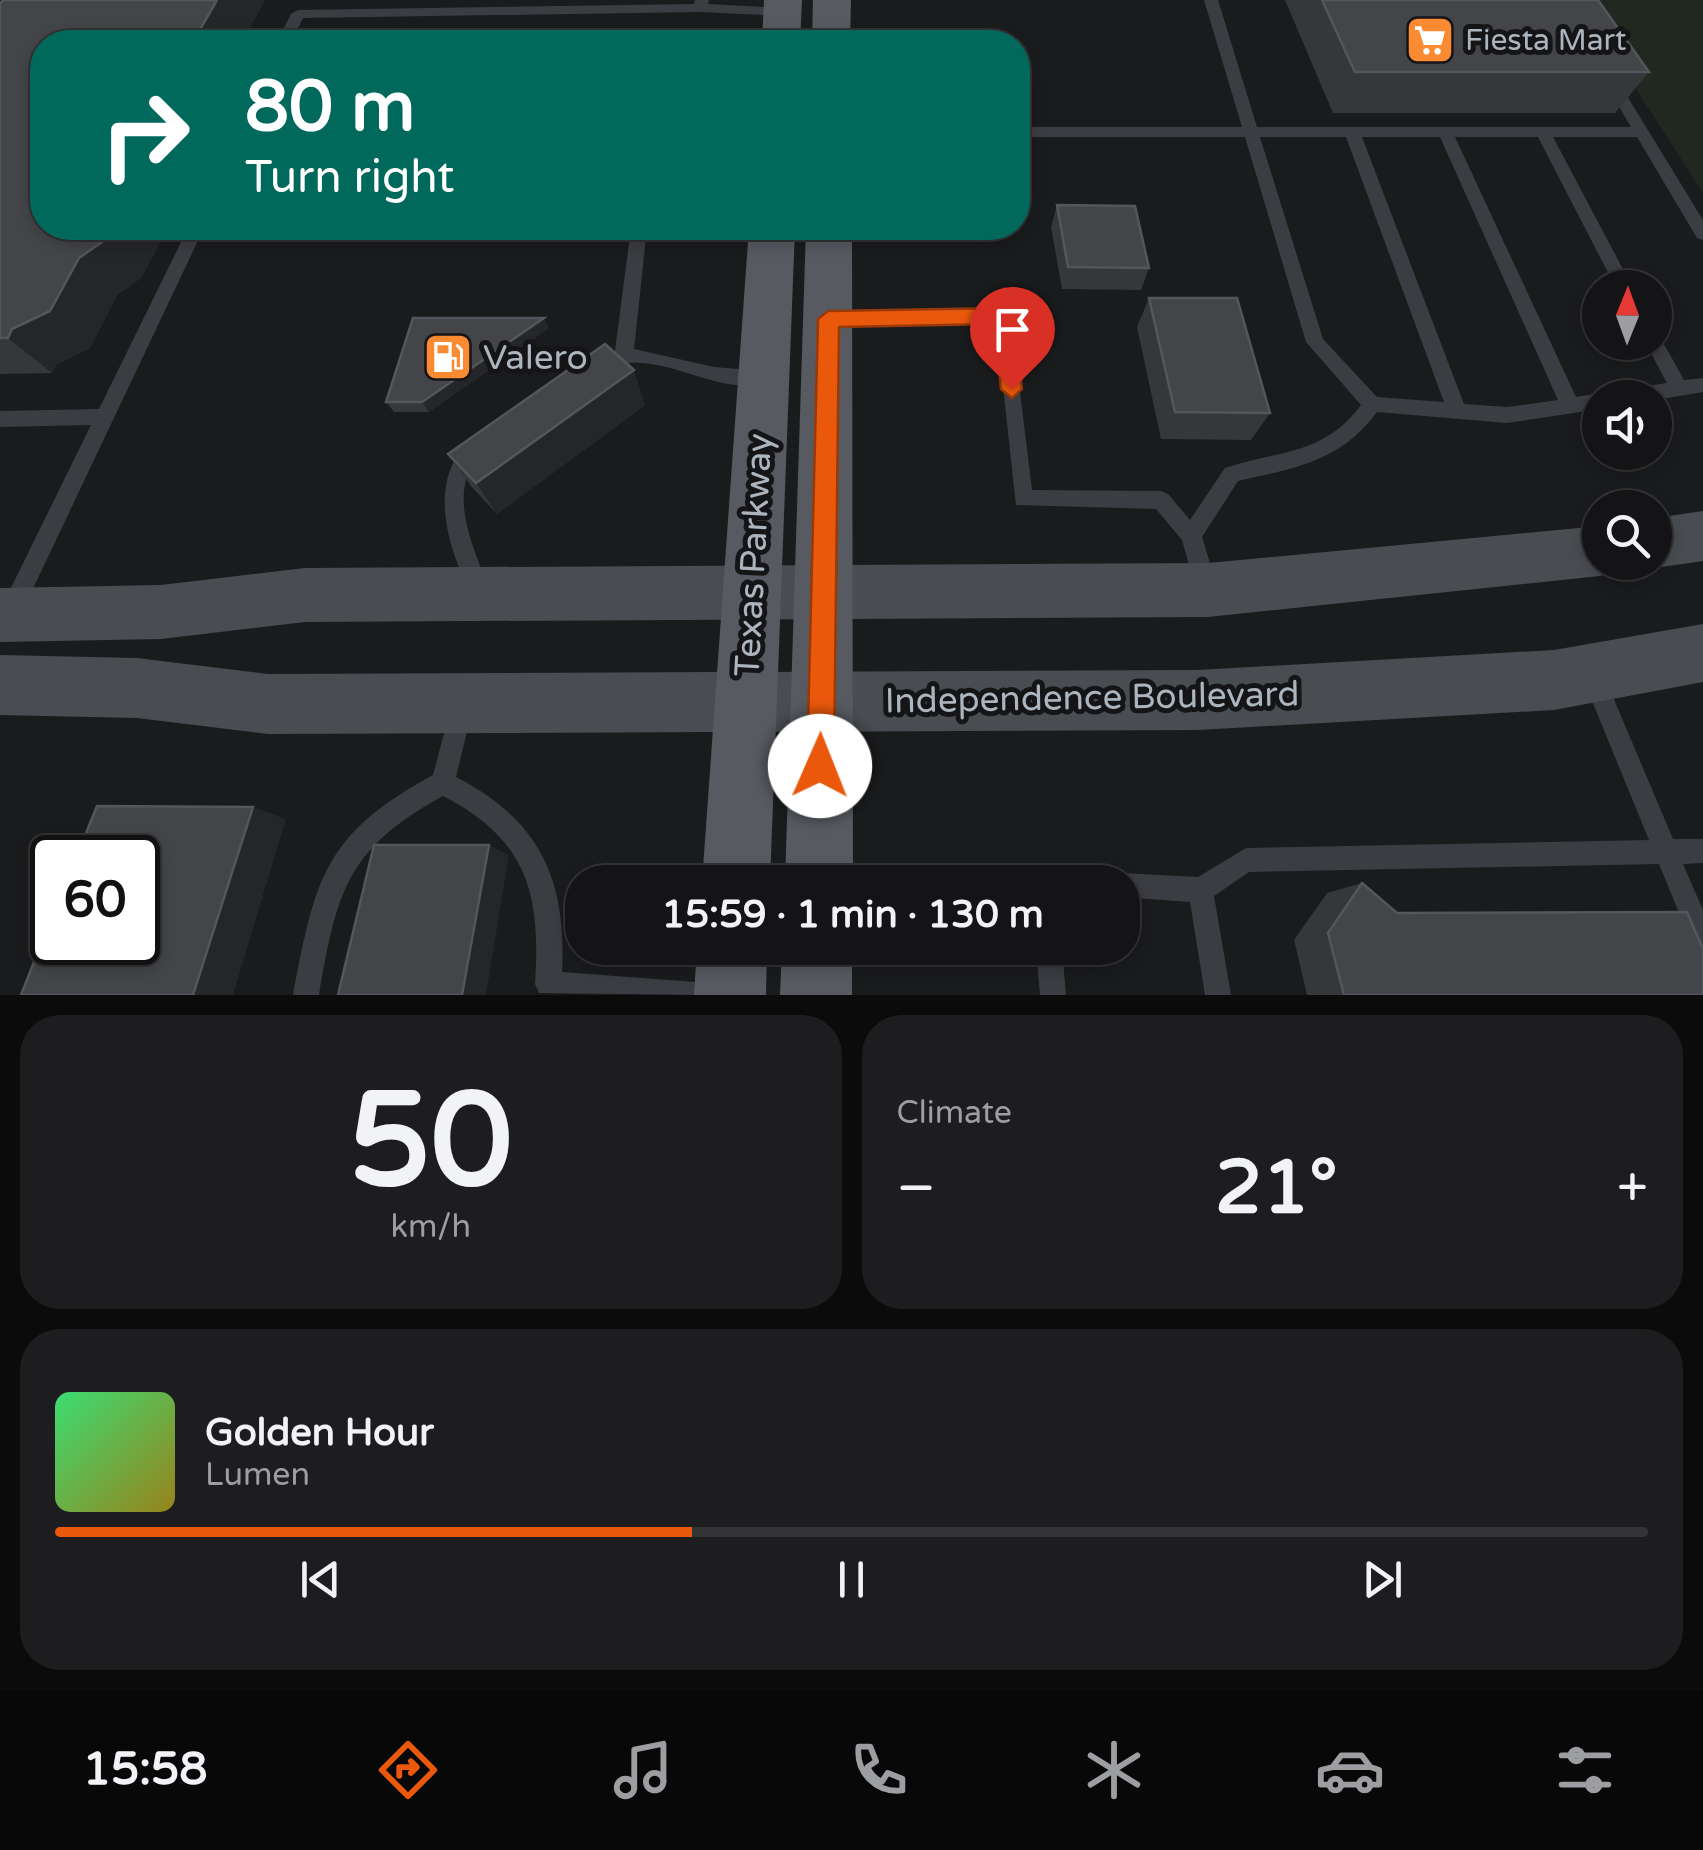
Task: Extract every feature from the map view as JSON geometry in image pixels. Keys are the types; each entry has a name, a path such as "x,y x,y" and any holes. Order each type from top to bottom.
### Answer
{"main road":[{"path":"831,30 832,0"},
{"name":"Texas Parkway","path":"737,865 771,240"},
{"name":"Texas Parkway","path":"818,865 829,240"},
{"path":"1672,541 1703,536"},
{"path":"1,688 5,615 161,612 305,595 822,591 1199,563 1522,562 1582,554"},
{"name":"Independence Boulevard","path":"1,688 138,688 268,704 1198,700 1554,680 1703,653"},
{"path":"730,995 731,965"},
{"path":"816,995 817,965"}],"lane":[{"path":"1211,0 1315,342 1372,404 1507,415 1582,403"},
{"path":"290,30 298,14 701,4 782,18"},
{"path":"1602,66 1703,234"},
{"path":"1030,132 1642,132"},
{"path":"1352,132 1457,411"},
{"path":"1445,132 1570,405"},
{"path":"1543,132 1616,270"},
{"path":"5,615 190,240"},
{"path":"624,355 638,240"},
{"path":"828,319 1004,316 1023,499 1161,500 1199,563"},
{"path":"587,373 624,355 649,356 708,374 764,378"},
{"path":"1664,360 1679,388"},
{"path":"1672,389 1703,385"},
{"path":"1199,563 1232,474 1331,450 1355,430 1372,404"},
{"path":"0,420 104,417"},
{"path":"480,595 451,497 458,467 488,437"},
{"path":"1591,673 1703,940"},
{"path":"306,995 329,887 348,849 391,810 443,783 463,703"},
{"path":"443,783 492,808 535,858 552,942 546,989 695,995"},
{"path":"1140,886 1201,890 1246,860 1703,851"},
{"path":"1201,890 1218,995"},
{"path":"1051,965 1054,995"}],"shaded area":[{"path":"1582,0 1703,0 1703,193 1582,5"}],"building":[{"path":"3,0 217,0 200,30 30,30 30,240 105,240 79,258 50,311 12,329 8,338 0,338"},
{"path":"1322,0 1598,0 1649,72 1355,72"},
{"path":"1057,205 1135,206 1149,268 1068,267"},
{"path":"1149,298 1237,298 1270,413 1175,412"},
{"path":"413,318 544,318 422,402 386,402"},
{"path":"605,344 634,370 476,483 448,454"},
{"path":"97,806 253,807 193,995 21,995 33,965 160,965 160,835 85,835"},
{"path":"374,845 489,845 462,995 338,995"},
{"path":"1362,883 1397,913 1687,912 1703,949 1703,995 1344,995 1328,933"}],"place":[{"name":"Fiesta Mart","path":"1430,40"},
{"name":"Valero","path":"448,357"}],"route":[{"path":"820,766 828,319 1004,316 1012,389"}]}
